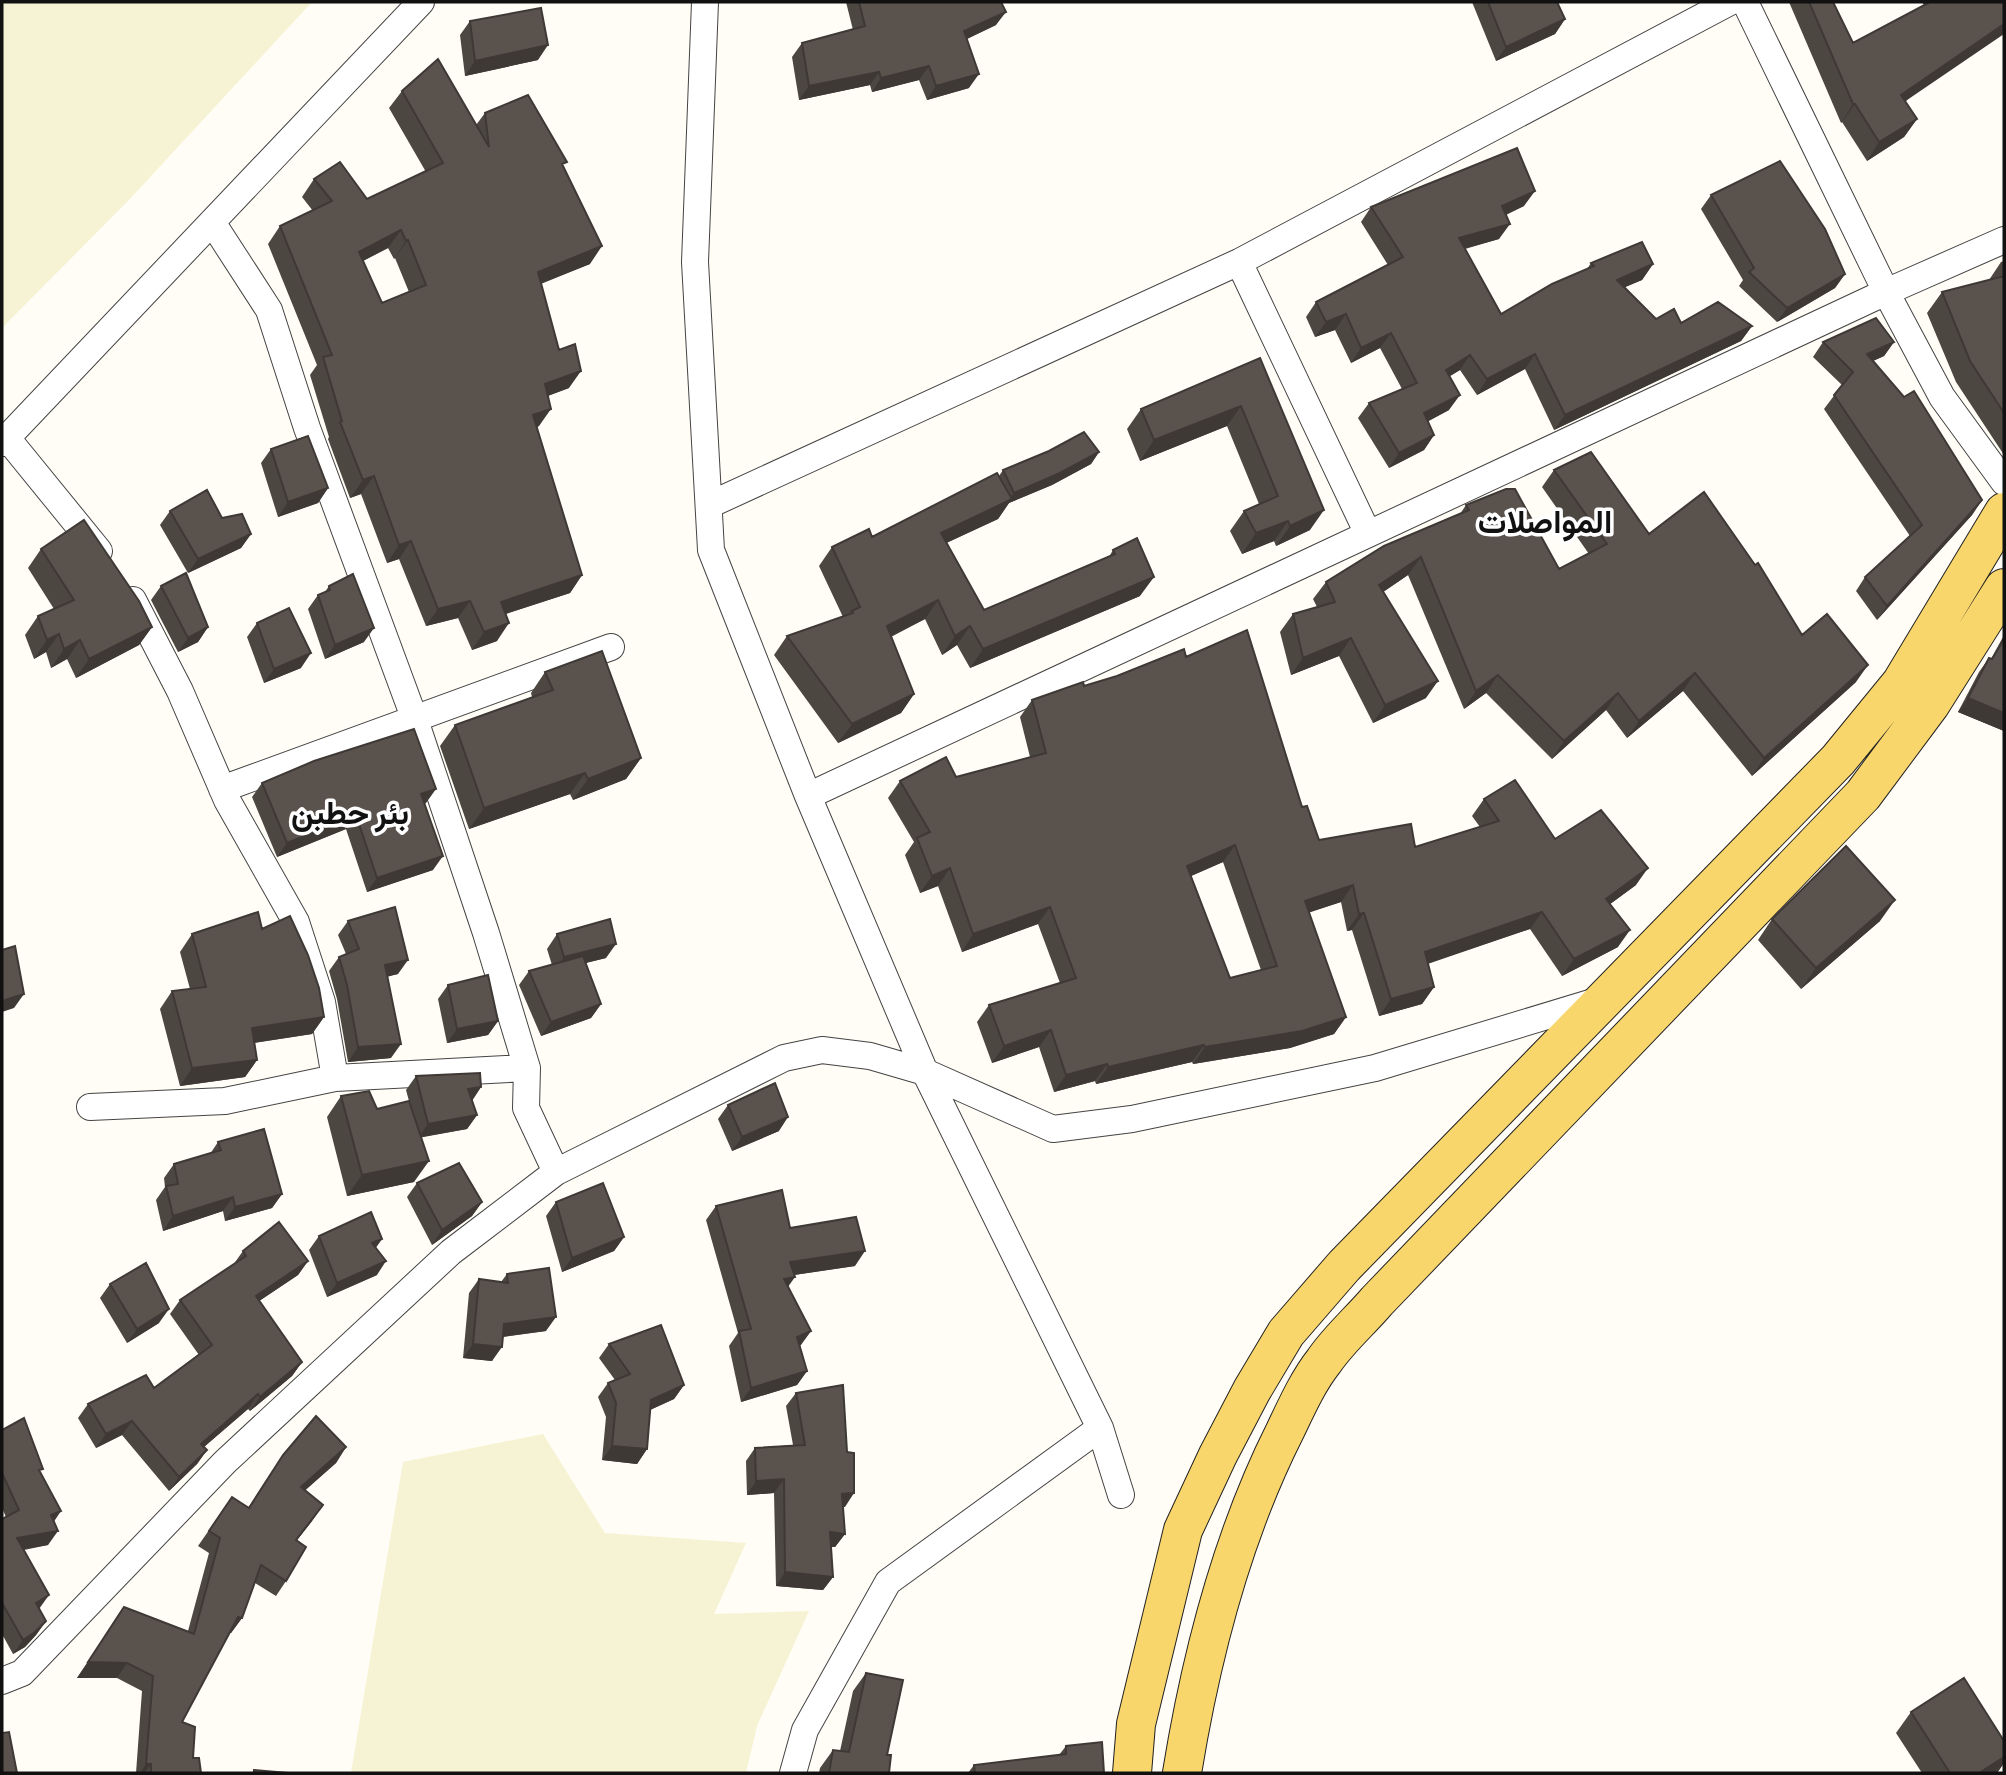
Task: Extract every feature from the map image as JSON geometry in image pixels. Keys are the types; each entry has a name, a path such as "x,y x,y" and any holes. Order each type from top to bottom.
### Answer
{"main road":[{"path":"1132,1773 1136,1724 1183,1531 1218,1455 1286,1333 1344,1266 1838,760 1901,683 2004,512"},
{"path":"1182,1773 1209,1636 1236,1549 1260,1480 1323,1361 1377,1301 1863,795 1930,705 2004,588"}],"street":[{"path":"335,1079 322,1002 296,922 222,789 180,691 140,611 90,537 4,441 421,2"},
{"path":"705,2 695,262 711,550 808,796 925,1072 1100,1428 1121,1495"},
{"path":"709,505 1239,262 1730,2"},
{"path":"1745,2 1886,292 1942,397 2004,482"},
{"path":"212,222 269,310 307,428 415,720 486,933 527,1068 526,1108 556,1172"},
{"path":"808,796 1886,292 2004,240"},
{"path":"1239,262 1368,534"},
{"path":"222,789 611,647"},
{"path":"2,1681 22,1673 225,1462 451,1252 556,1172 783,1058 822,1050 870,1056 925,1072 1053,1129 1132,1119 1375,1068 1605,999"},
{"path":"90,1107 225,1101 335,1079 527,1068"},
{"path":"793,1773 805,1730 888,1582 1100,1428"}],"shaded area":[{"path":"2,2 312,2 128,201 2,328"},
{"path":"543,1434 605,1533 746,1543 714,1614 809,1611 757,1726 746,1773 351,1773 403,1462"}],"building":[{"path":"859,2 1001,2 1006,12 964,31 979,74 936,86 929,66 881,78 879,72 809,86 802,43 865,26"},
{"path":"1488,2 1557,2 1565,19 1506,47"},
{"path":"1809,2 1833,2 1853,43 1930,2 2004,2 2004,24 1901,95 1917,119 1879,142 1853,104"},
{"path":"541,8 548,45 475,61 470,21"},
{"path":"438,59 489,147 485,113 528,95 567,162 562,164 602,246 538,272 559,350 575,344 581,371 545,384 551,409 533,415 582,575 501,602 509,623 484,632 470,601 438,609 411,541 399,545 374,476 363,480 340,422 342,421 323,357 332,355 280,226 332,201 314,179 340,162 367,199 443,163 402,91","holes":["401,230 406,241 408,240 426,285 382,303 359,252"]},
{"path":"1517,148 1535,191 1502,206 1510,224 1459,238 1501,314 1552,284 1594,266 1591,263 1642,242 1653,264 1617,280 1656,319 1674,309 1681,323 1718,302 1752,326 1565,415 1535,354 1487,379 1470,355 1446,370 1460,395 1424,413 1434,435 1399,453 1369,403 1417,383 1391,333 1361,348 1346,314 1326,322 1316,302 1403,257 1371,207"},
{"path":"1780,161 1825,229 1845,274 1787,308 1749,272 1754,268 1711,195"},
{"path":"2004,276 2004,413 1970,361 1942,292"},
{"path":"1876,318 1894,342 1867,354 1904,397 1914,391 1982,500 1887,606 1865,577 1922,525 1834,395 1853,372 1823,342"},
{"path":"1260,358 1324,510 1290,526 1288,521 1256,533 1244,511 1278,496 1241,406 1154,440 1141,409"},
{"path":"1084,432 1099,452 1014,493 1003,470 1049,451"},
{"path":"308,436 328,488 288,502 271,449"},
{"path":"1591,452 1649,534 1704,492 1755,565 1758,563 1802,635 1827,614 1868,665 1764,758 1695,673 1639,721 1618,693 1564,741 1498,675 1476,691 1421,557 1379,585 1438,681 1385,705 1351,638 1303,658 1293,614 1335,602 1326,582 1384,546 1469,510 1466,505 1506,489 1515,489 1559,569 1607,544 1554,470"},
{"path":"997,473 1012,499 941,533 984,610 1115,554 1113,550 1137,538 1154,577 983,649 970,626 955,636 938,600 887,626 914,694 852,724 787,636 853,613 852,611 860,607 832,547 869,529 872,537"},
{"path":"207,490 222,518 242,514 251,534 198,559 170,511"},
{"path":"84,520 139,601 152,627 89,659 80,640 64,649 59,634 47,640 38,616 74,600 41,549"},
{"path":"186,573 208,627 188,638 161,586"},
{"path":"353,574 374,628 335,645 318,595"},
{"path":"289,608 311,653 274,669 257,623"},
{"path":"1247,630 1302,807 1307,806 1319,840 1411,824 1415,847 1499,821 1484,799 1515,780 1555,839 1601,810 1648,868 1606,899 1630,930 1574,959 1542,912 1425,952 1434,987 1391,999 1364,913 1359,914 1353,885 1305,901 1346,1017 1302,1031 1205,1047 1204,1045 1066,1075 1051,1030 1004,1046 989,1005 1076,978 1050,907 973,934 950,868 932,876 917,838 930,832 900,781 946,757 956,777 1046,753 1032,700 1083,682 1084,686 1117,676 1184,649 1186,657","holes":["1235,845 1277,966 1230,978 1187,866"]},
{"path":"2004,639 2004,713 1968,698 1989,658 1992,659"},
{"path":"602,651 641,758 588,779 585,773 484,808 455,725 553,690 545,672"},
{"path":"414,729 436,789 421,794 443,856 377,878 356,815 287,843 262,783 314,761"},
{"path":"1846,846 1895,900 1816,968 1772,919"},
{"path":"395,907 408,960 385,965 401,1044 358,1047 339,957 359,949 348,921"},
{"path":"258,912 262,929 290,916 308,955 319,988 324,1017 252,1028 257,1060 192,1068 172,991 206,987 192,934"},
{"path":"610,919 616,944 564,957 557,934"},
{"path":"15,946 24,994 2,1001 2,950"},
{"path":"583,956 601,1004 551,1022 529,971"},
{"path":"488,975 498,1021 457,1029 448,985"},
{"path":"480,1073 481,1087 468,1089 477,1115 428,1124 416,1076"},
{"path":"775,1083 788,1117 742,1137 728,1105"},
{"path":"369,1091 377,1109 409,1101 429,1161 362,1175 341,1096"},
{"path":"264,1129 282,1194 235,1207 233,1197 173,1216 166,1186 178,1184 174,1164 221,1150 218,1142"},
{"path":"459,1163 482,1202 442,1230 417,1183"},
{"path":"603,1183 624,1237 572,1258 556,1202"},
{"path":"782,1190 790,1228 856,1217 865,1251 790,1262 795,1277 784,1279 811,1331 797,1337 807,1371 751,1388 739,1331 751,1329 716,1206"},
{"path":"371,1212 382,1239 372,1243 386,1261 337,1283 319,1236"},
{"path":"279,1222 308,1261 256,1296 302,1362 260,1397 258,1394 201,1444 207,1450 179,1477 132,1421 106,1434 88,1404 146,1375 154,1388 212,1345 180,1300 246,1256 243,1251"},
{"path":"146,1263 169,1309 137,1329 110,1284"},
{"path":"549,1268 556,1317 504,1324 502,1347 473,1344 479,1279 508,1283 507,1274"},
{"path":"661,1325 684,1385 651,1400 647,1449 612,1446 616,1403 608,1383 630,1374 609,1344"},
{"path":"843,1385 847,1452 854,1453 854,1493 842,1494 845,1534 830,1532 833,1577 785,1572 784,1479 756,1481 755,1448 805,1445 796,1393"},
{"path":"316,1416 346,1447 301,1487 323,1505 296,1540 306,1547 286,1581 261,1565 242,1618 238,1617 182,1722 195,1727 193,1758 199,1758 201,1773 151,1773 151,1764 146,1764 153,1676 127,1663 88,1662 124,1607 194,1634 220,1538 209,1531 232,1497 249,1508 283,1455"},
{"path":"24,1418 43,1469 39,1470 61,1511 51,1515 58,1531 17,1538 49,1595 36,1603 46,1621 23,1640 2,1603 2,1519 19,1510 2,1473 2,1430"},
{"path":"866,1673 903,1680 887,1755 891,1755 889,1773 829,1773 833,1750 849,1752"},
{"path":"1964,1678 2004,1741 2004,1757 1979,1773 1950,1773 1911,1712"},
{"path":"9,1732 17,1773 2,1773 2,1733"},
{"path":"1102,1742 1104,1773 975,1773 974,1765 1066,1754 1066,1746"},
{"path":"254,1770 288,1773 254,1773"}],"district":[{"name":"المواصلات","path":"1545,522"},
{"name":"بئر حطبن","path":"350,813"}]}
